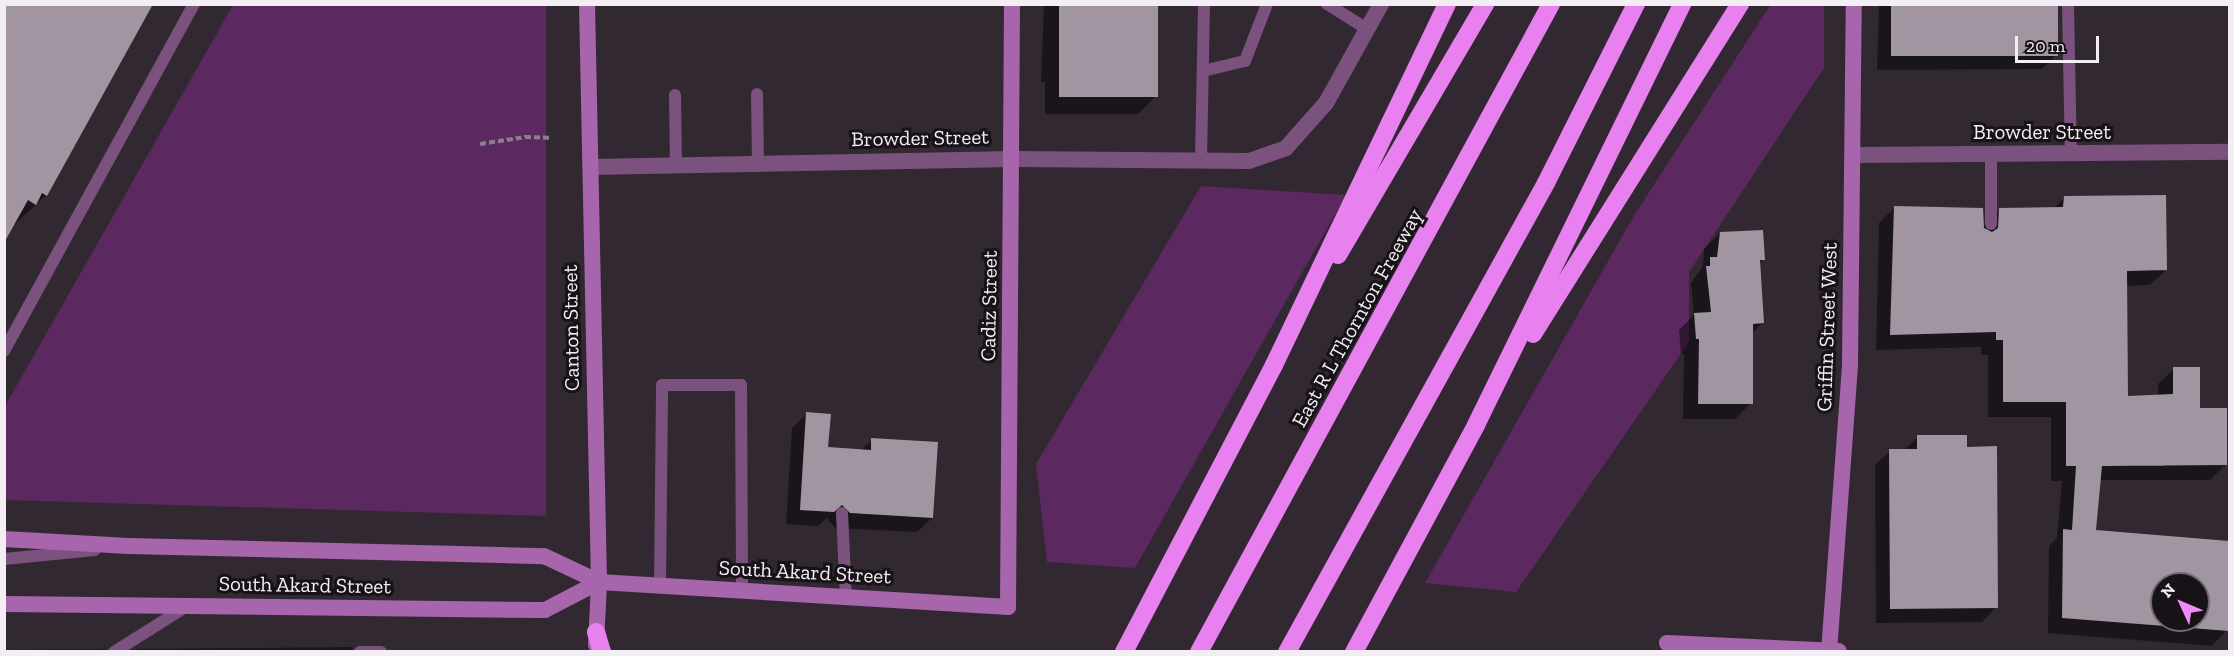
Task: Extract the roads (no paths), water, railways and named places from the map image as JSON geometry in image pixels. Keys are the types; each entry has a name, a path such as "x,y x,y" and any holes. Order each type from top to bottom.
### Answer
{"highway":[{"path":"1125,651 1274,365 1447,4"},
{"path":"1274,365 1485,4"},
{"name":"East R L Thornton Freeway","path":"1199,651 1551,4"},
{"path":"1287,651 1540,194 1636,4"},
{"path":"1354,651 1476,425 1682,4"},
{"path":"1476,425 1740,4"},
{"path":"596,632 602,651"}],"main road":[{"name":"Canton Street","path":"587,4 598,582 596,651"},
{"name":"Cadiz Street","path":"1008,607 1014,159 1012,4"},
{"name":"Griffin Street West","path":"1833,651 1850,364 1855,154 1854,4"},
{"name":"South Akard Street","path":"4,539 129,546 544,556 598,582 1008,607"},
{"name":"South Akard Street","path":"4,604 545,610 598,582"},
{"path":"1667,647 1833,651"}],"street":[{"name":"Browder Street","path":"591,167 1014,159 1249,161 1286,148 1326,104 1381,4"},
{"name":"Browder Street","path":"1855,154 2229,152"}],"lane":[{"path":"4,351 194,4"},
{"path":"1201,161 1204,4"},
{"path":"1203,71 1245,61 1267,4"},
{"path":"1327,4 1367,29"},
{"path":"2068,4 2071,154"},
{"path":"757,94 758,164"},
{"path":"675,95 676,165"},
{"path":"1990,154 1991,224"},
{"path":"660,586 662,385 741,385 742,591"},
{"path":"842,513 846,597"},
{"path":"4,559 129,546"},
{"path":"114,651 187,606"},
{"path":"360,651 381,651"}]}
